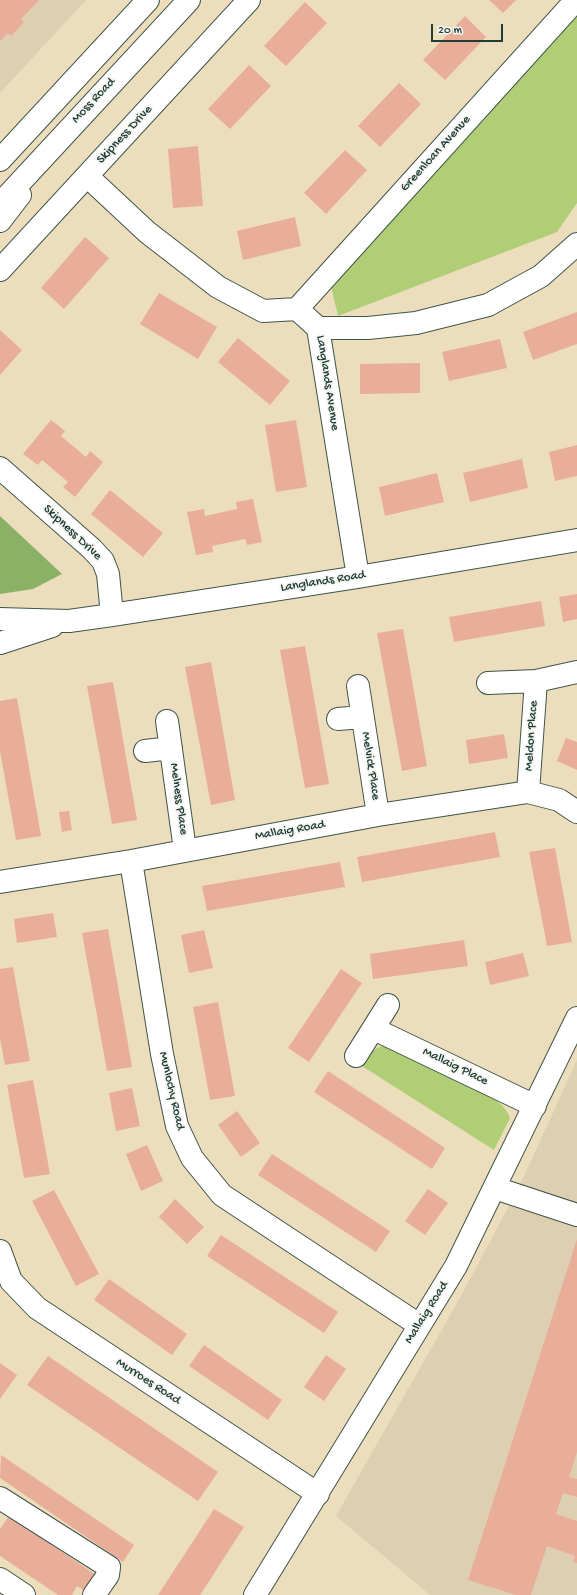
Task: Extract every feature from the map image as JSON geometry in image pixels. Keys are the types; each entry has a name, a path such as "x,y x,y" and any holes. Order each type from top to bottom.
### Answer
{"street":[{"path":"0,160 148,0"},
{"name":"Moss Road","path":"0,204 189,0"},
{"name":"Skipness Drive","path":"0,270 249,0"},
{"name":"Greenloan Avenue","path":"296,309 576,0"},
{"path":"0,221 94,101"},
{"path":"87,176 147,232 218,287 264,311 296,309"},
{"path":"318,328 368,328 416,323 488,305 541,276 577,244"},
{"name":"Langlands Avenue","path":"296,309 318,328 358,577"},
{"name":"Skipness Drive","path":"0,468 92,549 103,561 108,574 112,615"},
{"name":"Langlands Road","path":"0,619 69,621 358,577 577,540"},
{"name":"Langlands Road","path":"0,643 69,621"},
{"name":"Meldon Place","path":"488,683 536,680 577,672"},
{"name":"Meldon Place","path":"528,792 536,680"},
{"name":"Melvick Place","path":"358,686 378,815"},
{"name":"Melvick Place","path":"338,719 362,717"},
{"name":"Melness Place","path":"167,721 185,850"},
{"name":"Melness Place","path":"145,751 171,748"},
{"name":"Mallaig Road","path":"0,882 131,861 378,815 528,792 559,800 577,812"},
{"name":"Munlochy Road","path":"131,861 162,1054 177,1126 192,1158 222,1195 419,1324"},
{"path":"356,1056 388,1005"},
{"name":"Mallaig Road","path":"255,1595 318,1494 419,1324 456,1266 577,1018"},
{"name":"Mallaig Place","path":"374,1029 535,1106"},
{"path":"495,1188 577,1215"},
{"name":"Murroes Road","path":"0,1251 11,1281 37,1308 318,1494"},
{"path":"2,1503 109,1567 108,1575 94,1595"},
{"path":"0,1579 24,1595"}],"shaded area":[{"path":"0,0 86,0 0,93"},
{"path":"577,1060 577,1595 430,1595 336,1516 462,1294 519,1187"}],"green space":[{"path":"577,10 577,203 557,232 338,316 331,286"},
{"path":"0,516 62,574 33,589 0,594"},
{"path":"383,1046 480,1090 501,1105 508,1113 510,1118 494,1150 362,1066 373,1051"}],"building":[{"path":"0,0 39,0 21,19 24,22 11,36 8,33 0,41"},
{"path":"489,0 516,0 503,13"},
{"path":"305,2 327,23 286,66 264,46"},
{"path":"465,16 486,37 445,80 423,60"},
{"path":"249,65 271,86 230,129 208,109"},
{"path":"399,83 421,104 380,147 358,126"},
{"path":"198,146 203,206 173,208 168,149"},
{"path":"345,150 367,170 326,214 304,193"},
{"path":"295,217 301,246 243,260 237,231"},
{"path":"85,237 109,258 64,309 41,288"},
{"path":"159,293 217,327 198,359 140,324"},
{"path":"577,312 577,344 533,360 523,332"},
{"path":"0,330 22,350 0,375"},
{"path":"238,338 290,381 270,405 218,362"},
{"path":"500,339 507,368 449,381 442,352"},
{"path":"420,363 420,393 360,394 360,364"},
{"path":"51,420 65,431 61,436 86,457 90,451 103,462 75,497 63,487 68,482 42,460 38,465 23,454"},
{"path":"296,420 307,487 276,492 265,425"},
{"path":"577,445 577,476 555,481 549,452"},
{"path":"522,459 528,488 470,502 463,473"},
{"path":"437,473 444,502 385,516 379,487"},
{"path":"110,490 163,533 143,557 91,514"},
{"path":"253,499 262,542 247,545 245,539 212,546 213,552 196,555 187,512 204,509 205,516 237,509 236,502"},
{"path":"577,594 577,619 563,622 559,597"},
{"path":"541,601 545,626 454,642 449,617"},
{"path":"403,629 427,766 402,771 377,633"},
{"path":"305,646 329,784 305,788 280,650"},
{"path":"211,662 235,800 211,805 185,667"},
{"path":"113,682 137,820 112,824 87,686"},
{"path":"17,698 41,836 16,840 0,751 0,701"},
{"path":"504,734 508,758 469,764 466,740"},
{"path":"566,738 577,742 577,770 557,761"},
{"path":"69,811 72,830 62,832 59,812"},
{"path":"495,832 500,857 362,882 357,857"},
{"path":"555,848 572,942 547,946 529,852"},
{"path":"340,862 345,887 207,911 202,886"},
{"path":"53,913 57,937 17,943 14,919"},
{"path":"108,929 132,1067 107,1071 82,933"},
{"path":"204,930 213,968 189,973 181,935"},
{"path":"464,940 468,966 373,979 370,954"},
{"path":"523,953 529,976 490,985 485,962"},
{"path":"13,967 30,1061 5,1065 0,1039 0,969"},
{"path":"341,969 362,983 309,1062 288,1048"},
{"path":"218,1002 235,1096 210,1100 193,1007"},
{"path":"328,1071 445,1148 432,1169 314,1092"},
{"path":"33,1080 50,1174 24,1178 7,1085"},
{"path":"132,1088 140,1126 116,1131 109,1093"},
{"path":"237,1111 260,1143 241,1157 218,1125"},
{"path":"147,1145 163,1181 141,1191 126,1154"},
{"path":"272,1154 390,1231 376,1252 258,1175"},
{"path":"428,1189 448,1203 425,1235 405,1221"},
{"path":"54,1190 99,1274 76,1286 32,1201"},
{"path":"175,1199 204,1227 187,1244 159,1217"},
{"path":"221,1235 338,1312 324,1333 207,1256"},
{"path":"577,1239 577,1452 569,1477 577,1479 577,1497 563,1493 556,1514 577,1521 577,1563 573,1562 575,1556 547,1546 531,1595 516,1595 468,1580"},
{"path":"109,1279 187,1334 172,1355 94,1300"},
{"path":"204,1345 282,1400 268,1420 189,1366"},
{"path":"326,1355 346,1369 324,1401 304,1387"},
{"path":"48,1356 218,1472 198,1501 27,1385"},
{"path":"0,1363 17,1375 0,1399"},
{"path":"1,1455 134,1545 123,1562 0,1478"},
{"path":"214,1509 244,1527 206,1586 200,1595 158,1595"},
{"path":"9,1516 96,1575 85,1591 77,1586 72,1595 58,1595 0,1556 0,1529"}]}
